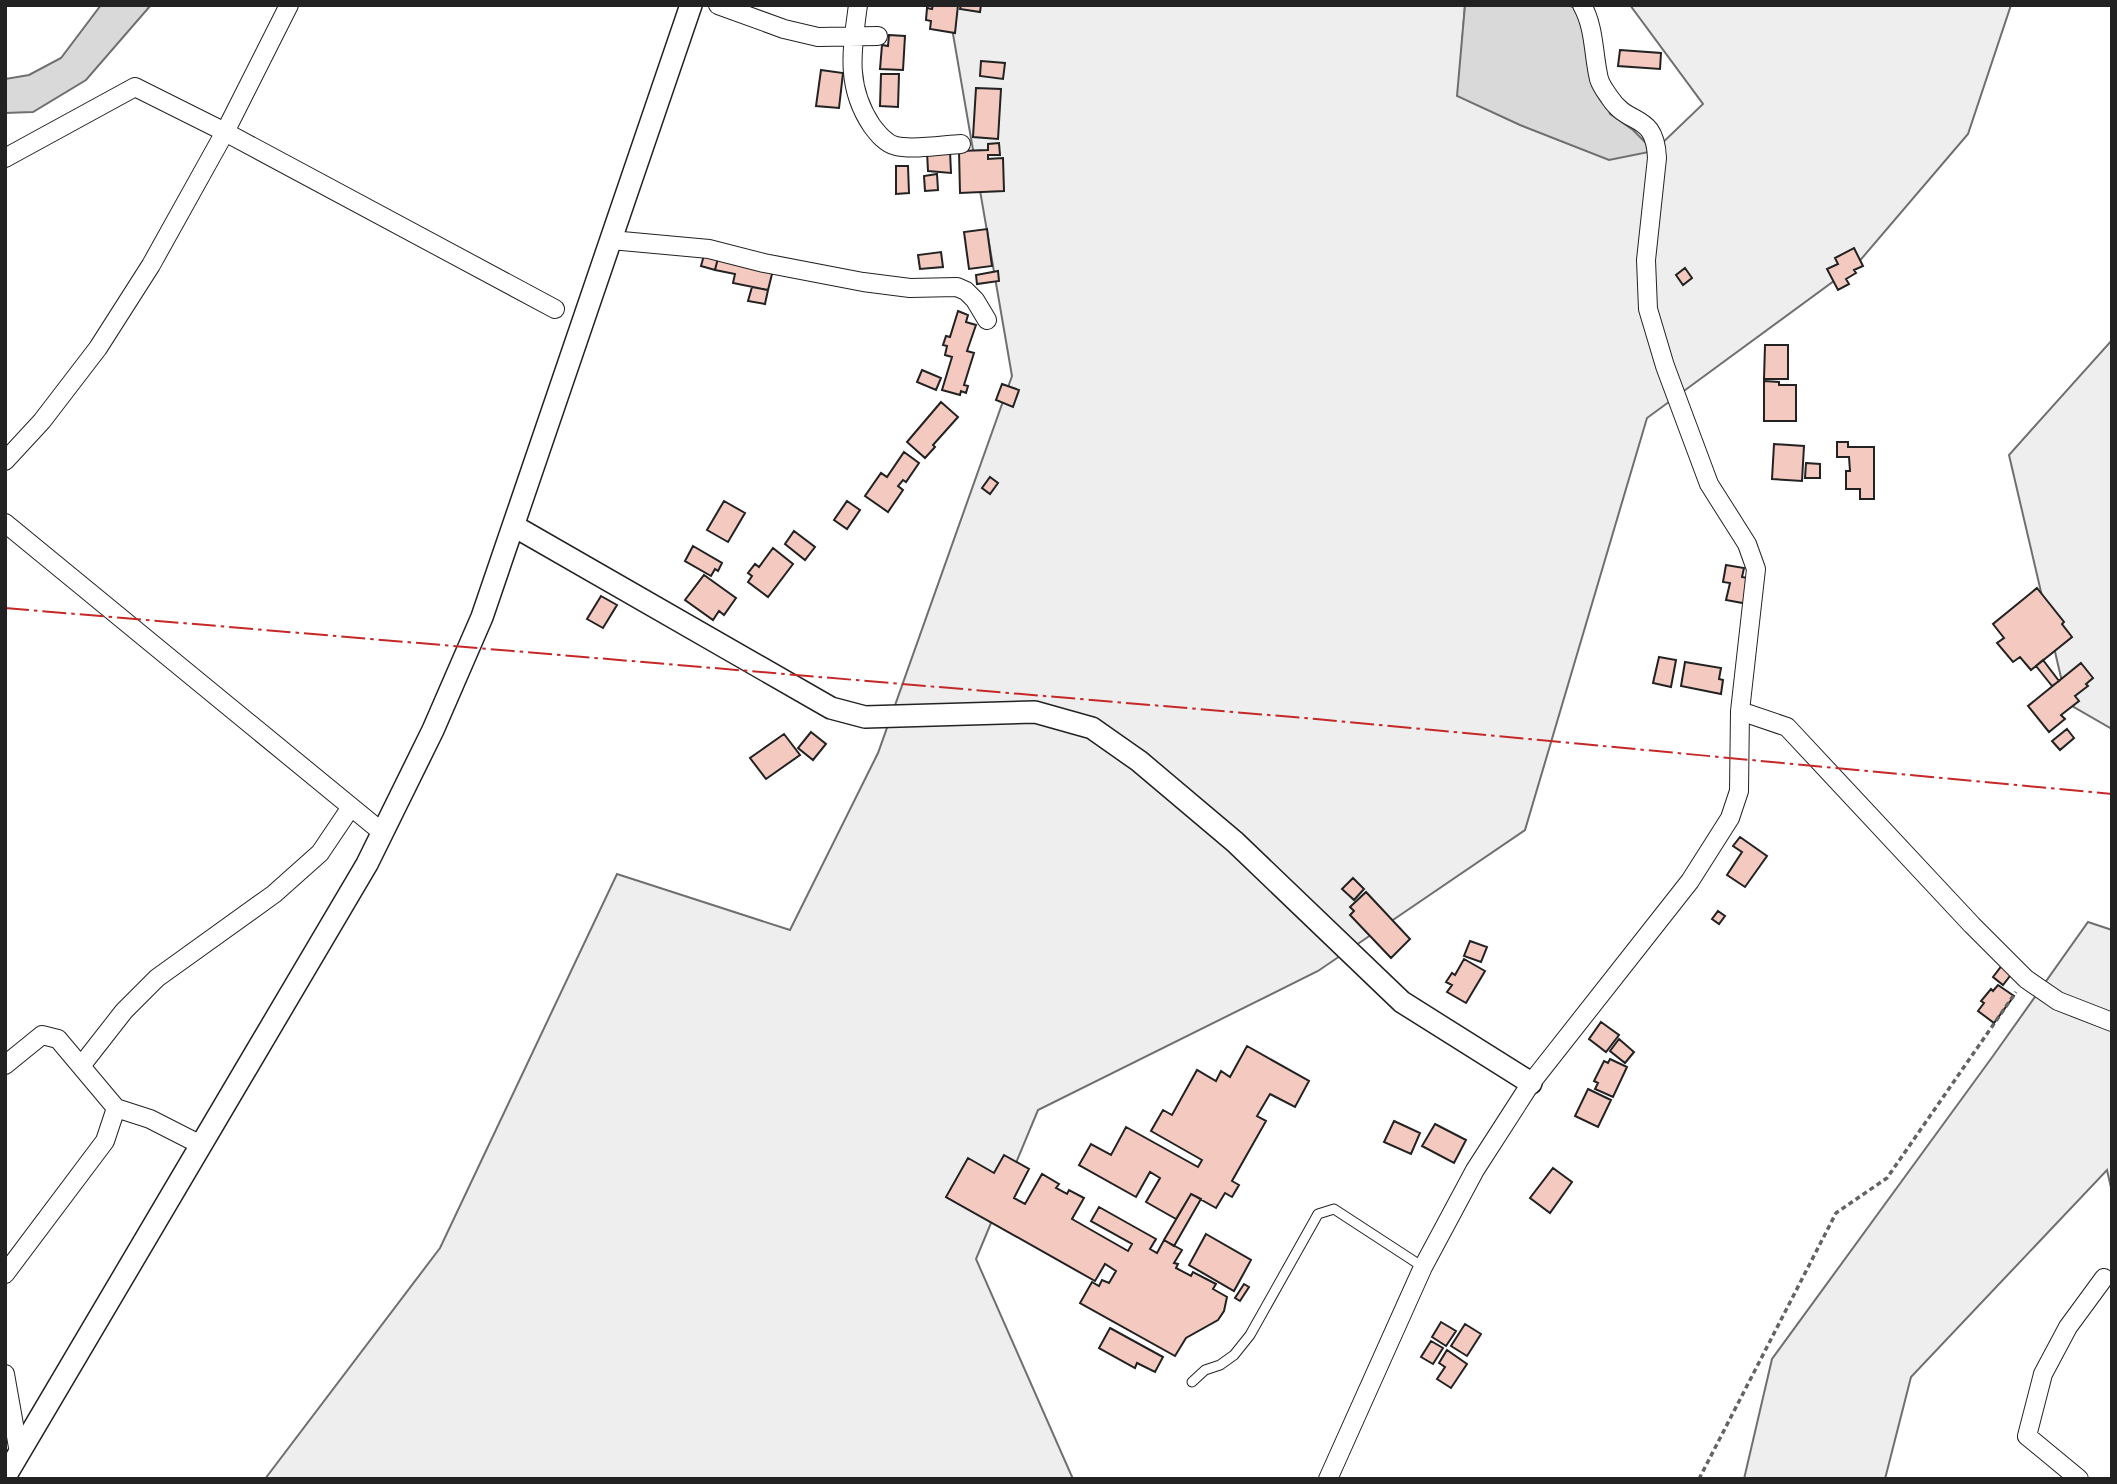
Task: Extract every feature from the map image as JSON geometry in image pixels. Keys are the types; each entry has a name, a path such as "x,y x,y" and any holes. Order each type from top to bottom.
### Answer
{"street":[{"path":"5,461 42,421 97,348 151,265 225,132 289,5"},
{"path":"5,1477 367,864 433,730 471,642 514,526 691,5"},
{"path":"718,5 784,29 818,37 878,36"},
{"path":"858,5 853,82 860,106 874,129 889,144 900,147 961,144"},
{"path":"1328,1479 1423,1267 1475,1170 1531,1083 1690,881 1730,818 1740,791 1740,711 1756,569 1747,544 1709,484 1665,366 1648,310 1646,260 1657,142 1651,129 1612,102 1600,82 1590,21 1582,5"},
{"path":"5,158 135,87 225,132 555,309"},
{"path":"611,240 709,249 764,263 863,282 910,288 957,287 975,300 987,320"},
{"path":"5,523 383,833"},
{"path":"514,526 831,708 865,717 1035,712 1093,728 1139,761 1235,842 1402,1002 1531,1083"},
{"path":"1740,711 1787,727 2026,979 2058,1001 2112,1022"},
{"path":"81,1066 124,1011 157,978 274,894 320,853 351,807"},
{"path":"5,1065 42,1035 58,1039 116,1108 150,1119 201,1145"},
{"path":"5,1274 105,1141 116,1108"},
{"path":"2079,1479 2027,1436 2043,1374 2068,1327 2104,1278"},
{"path":"5,1374 19,1453"}],"lane":[{"path":"1192,1382 1205,1370 1220,1365 1234,1355 1250,1335 1318,1214 1334,1209 1423,1267"}],"path":[{"path":"1699,1479 1836,1213 1887,1178 2026,979"}],"shaded area":[{"path":"101,5 151,5 86,80 33,112 5,113 5,79 29,75 61,58"},
{"path":"948,5 1465,5 1458,96 1654,151 1703,104 1630,5 2011,5 1968,134 1857,264 1647,418 1525,830 1318,971 1038,1110 976,1259 1073,1479 265,1479 440,1248 617,874 790,930 878,753 1012,376"},
{"path":"1465,5 1568,5 1580,10 1610,114 1633,130 1654,151 1609,160 1520,125 1457,96"},
{"path":"2112,340 2112,729 2067,703 2009,455"},
{"path":"2088,922 2112,930 2112,1192 2107,1170 1911,1377 1885,1479 1744,1479 1772,1359"}],"building":[{"path":"933,5 958,5 955,33 930,29 931,21 926,20 927,8 932,9"},
{"path":"961,5 981,5 980,12 960,9"},
{"path":"889,35 905,36 903,70 880,69 882,45 888,46"},
{"path":"1620,50 1661,53 1660,69 1618,66"},
{"path":"981,61 1005,63 1003,79 980,76"},
{"path":"821,70 843,73 839,108 816,106"},
{"path":"881,74 899,74 898,107 880,106"},
{"path":"976,88 1001,89 998,139 973,137"},
{"path":"999,143 1000,155 988,155 988,159 1003,158 1004,191 960,193 959,151 988,150 988,144"},
{"path":"950,151 951,173 928,171 927,152"},
{"path":"896,166 908,166 909,193 896,194"},
{"path":"937,174 938,190 925,191 924,176"},
{"path":"987,229 992,266 969,269 964,232"},
{"path":"1854,248 1863,266 1854,270 1856,273 1846,279 1849,284 1838,290 1827,269 1838,264 1835,258"},
{"path":"941,252 943,267 920,269 918,255"},
{"path":"704,255 718,258 715,270 701,266"},
{"path":"718,258 773,270 768,290 733,283 735,274 715,270"},
{"path":"1685,268 1692,278 1683,285 1676,275"},
{"path":"998,271 999,281 977,284 976,275"},
{"path":"752,287 768,290 765,304 748,301"},
{"path":"958,311 968,315 966,322 976,325 967,351 974,353 964,385 968,386 966,393 961,391 960,395 942,390 952,357 945,355 947,346 943,345 946,336 950,337"},
{"path":"1765,345 1788,345 1788,379 1764,379"},
{"path":"922,370 941,378 936,390 917,382"},
{"path":"1764,381 1779,382 1779,385 1796,385 1796,421 1764,421"},
{"path":"1002,384 1019,390 1013,407 996,400"},
{"path":"941,402 958,417 925,458 907,442"},
{"path":"1837,442 1848,442 1848,447 1874,447 1874,499 1860,499 1860,489 1846,489 1846,471 1850,471 1849,457 1837,457"},
{"path":"1774,444 1804,446 1802,481 1772,479"},
{"path":"904,452 919,463 906,482 903,480 898,486 903,490 888,512 865,496 881,473 887,477"},
{"path":"1806,463 1820,464 1820,478 1805,478"},
{"path":"990,477 998,483 990,494 982,488"},
{"path":"724,501 745,513 728,542 707,530"},
{"path":"847,501 860,510 847,529 834,520"},
{"path":"794,531 815,547 805,560 785,544"},
{"path":"693,546 722,563 718,571 715,569 711,576 685,561"},
{"path":"773,548 793,564 768,597 748,582 752,576 748,573 755,564 759,567"},
{"path":"1726,565 1744,568 1742,577 1753,579 1748,604 1726,600 1730,583 1723,582"},
{"path":"704,575 736,598 724,615 719,611 713,620 685,600"},
{"path":"2037,588 2064,622 2062,624 2072,637 2031,670 2020,657 2013,662 1997,643 2004,638 1993,624"},
{"path":"601,596 617,605 603,628 587,619"},
{"path":"1659,657 1676,660 1671,687 1653,683"},
{"path":"2043,660 2059,681 2052,686 2036,666"},
{"path":"1685,662 1721,668 1721,694 1681,686"},
{"path":"2081,663 2093,678 2086,684 2088,686 2075,696 2079,701 2061,715 2065,719 2049,732 2028,706"},
{"path":"2067,729 2074,738 2060,750 2052,741"},
{"path":"811,732 826,744 813,760 798,748"},
{"path":"784,734 800,755 766,779 750,758"},
{"path":"1740,837 1767,856 1745,887 1727,875 1742,852 1733,846"},
{"path":"1353,878 1364,889 1354,900 1342,889"},
{"path":"1366,892 1410,939 1391,958 1350,915 1354,911 1350,907"},
{"path":"1718,911 1725,916 1719,924 1712,919"},
{"path":"1470,941 1487,947 1481,962 1464,956"},
{"path":"1464,959 1485,971 1466,1003 1447,992 1452,985 1446,982 1452,973 1455,975"},
{"path":"2003,964 2013,972 2003,985 1993,977"},
{"path":"1998,985 2014,996 1994,1023 1978,1011 1984,1003 1981,1001"},
{"path":"1601,1022 1619,1035 1606,1052 1589,1039"},
{"path":"1619,1039 1634,1052 1625,1063 1610,1051"},
{"path":"1247,1046 1309,1081 1295,1107 1270,1094 1257,1116 1266,1121 1232,1181 1239,1185 1232,1197 1225,1193 1216,1208 1191,1194 1176,1219 1146,1202 1160,1178 1150,1172 1136,1197 1079,1165 1091,1144 1111,1155 1126,1127 1198,1167 1202,1160 1151,1131 1163,1110 1172,1115 1197,1070 1216,1081 1221,1071 1230,1077"},
{"path":"1610,1059 1627,1067 1613,1097 1595,1089 1598,1083 1594,1081 1604,1061 1608,1063"},
{"path":"1588,1089 1611,1100 1598,1127 1575,1116"},
{"path":"1394,1121 1420,1133 1411,1154 1384,1142"},
{"path":"1435,1124 1466,1140 1454,1163 1422,1146"},
{"path":"1004,1155 1029,1169 1014,1198 1025,1204 1042,1174 1059,1184 1056,1188 1067,1194 1069,1190 1084,1198 1072,1219 1128,1251 1132,1244 1091,1221 1099,1207 1156,1239 1150,1249 1157,1253 1164,1240 1182,1250 1174,1263 1178,1264 1176,1268 1191,1276 1193,1272 1216,1284 1213,1289 1227,1297 1224,1311 1218,1320 1186,1338 1175,1356 1080,1303 1092,1282 1099,1286 1102,1280 1109,1283 1116,1271 1105,1264 1095,1281 946,1197 968,1158 994,1173"},
{"path":"1553,1168 1572,1182 1550,1213 1530,1198"},
{"path":"1191,1194 1201,1199 1174,1246 1164,1240"},
{"path":"1206,1234 1251,1260 1234,1291 1189,1265"},
{"path":"1244,1284 1249,1287 1240,1301 1235,1298"},
{"path":"1441,1322 1456,1331 1446,1346 1432,1337"},
{"path":"1465,1324 1481,1334 1467,1356 1451,1346"},
{"path":"1110,1328 1163,1357 1155,1372 1137,1363 1135,1368 1099,1348"},
{"path":"1431,1341 1443,1348 1433,1364 1421,1357"},
{"path":"1447,1350 1467,1364 1451,1388 1437,1379 1445,1367 1439,1363"}],"power":[{"path":"5,608 1316,719 2112,794"}]}
